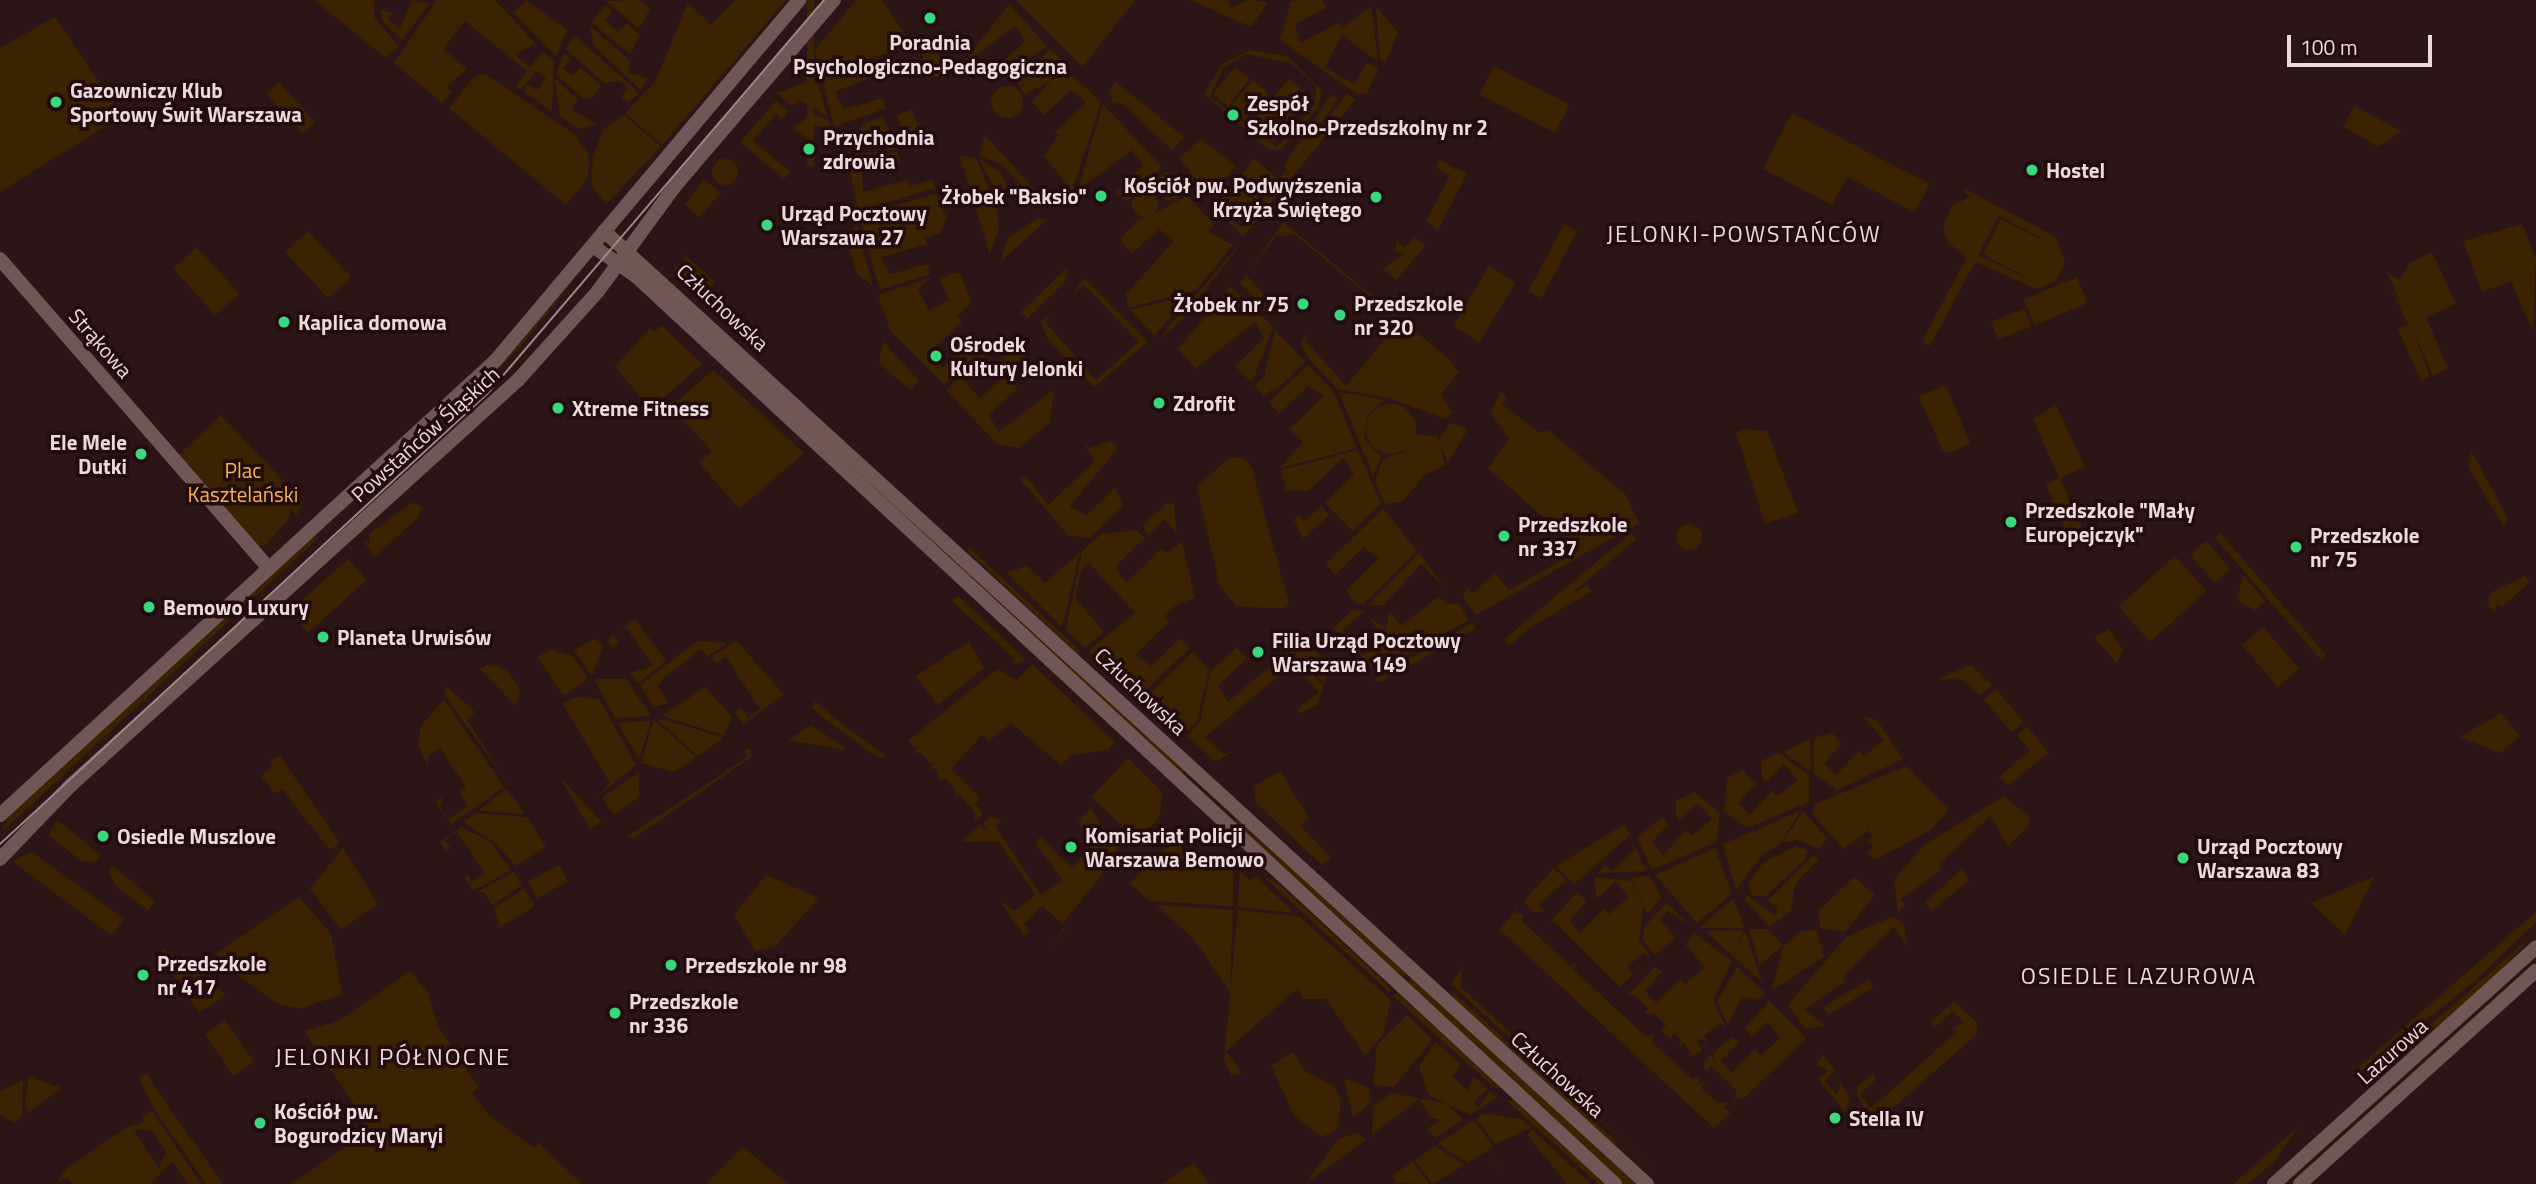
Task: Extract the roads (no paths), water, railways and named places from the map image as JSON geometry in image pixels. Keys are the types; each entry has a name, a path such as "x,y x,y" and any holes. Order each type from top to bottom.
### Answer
{"street":[{"name":"Powstańców Śląskich","path":"0,815 496,360 799,0"},
{"name":"Powstańców Śląskich","path":"0,859 71,785 518,380 619,265 629,249 834,0"},
{"name":"Człuchowska","path":"604,231 629,249 1647,1184"},
{"name":"Człuchowska","path":"593,246 619,265 1615,1184"},
{"name":"Strąkowa","path":"0,260 269,568"},
{"name":"Lazurowa","path":"2274,1184 2536,947"},
{"name":"Lazurowa","path":"2300,1184 2536,971"}],"tram line":[{"path":"0,844 488,393 824,0"}],"place":[{"name":"Poradnia Psychologiczno-Pedagogiczna","path":"930,18"},
{"name":"Gazowniczy Klub Sportowy Świt Warszawa","path":"56,102"},
{"name":"Zespół Szkolno-Przedszkolny nr 2","path":"1233,115"},
{"name":"Przychodnia zdrowia","path":"809,149"},
{"name":"Hostel","path":"2032,170"},
{"name":"Żłobek \"Baksio\"","path":"1101,196"},
{"name":"Kościół pw. Podwyższenia Krzyża Świętego","path":"1376,197"},
{"name":"Urząd Pocztowy Warszawa 27","path":"767,225"},
{"name":"Żłobek nr 75","path":"1303,304"},
{"name":"Przedszkole nr 320","path":"1340,315"},
{"name":"Kaplica domowa","path":"284,322"},
{"name":"Ośrodek Kultury Jelonki","path":"936,356"},
{"name":"Zdrofit","path":"1159,403"},
{"name":"Xtreme Fitness","path":"558,408"},
{"name":"Ele Mele Dutki","path":"141,454"},
{"name":"Przedszkole \"Mały Europejczyk\"","path":"2011,522"},
{"name":"Przedszkole nr 337","path":"1504,536"},
{"name":"Przedszkole nr 75","path":"2296,547"},
{"name":"Bemowo Luxury","path":"149,607"},
{"name":"Planeta Urwisów","path":"323,637"},
{"name":"Filia Urząd Pocztowy Warszawa 149","path":"1258,652"},
{"name":"Osiedle Muszlove","path":"103,836"},
{"name":"Komisariat Policji Warszawa Bemowo","path":"1071,847"},
{"name":"Urząd Pocztowy Warszawa 83","path":"2183,858"},
{"name":"Przedszkole nr 98","path":"671,965"},
{"name":"Przedszkole nr 417","path":"143,975"},
{"name":"Przedszkole nr 336","path":"615,1013"},
{"name":"Stella IV","path":"1835,1118"},
{"name":"Kościół pw. Bogurodzicy Maryi","path":"260,1123"}],"district":[{"name":"JELONKI-POWSTAŃCÓW","path":"1744,234"},
{"name":"OSIEDLE LAZUROWA","path":"2139,976"},
{"name":"JELONKI PÓŁNOCNE","path":"393,1057"}],"park label":[{"name":"Plac Kasztelański","path":"243,482"}]}
